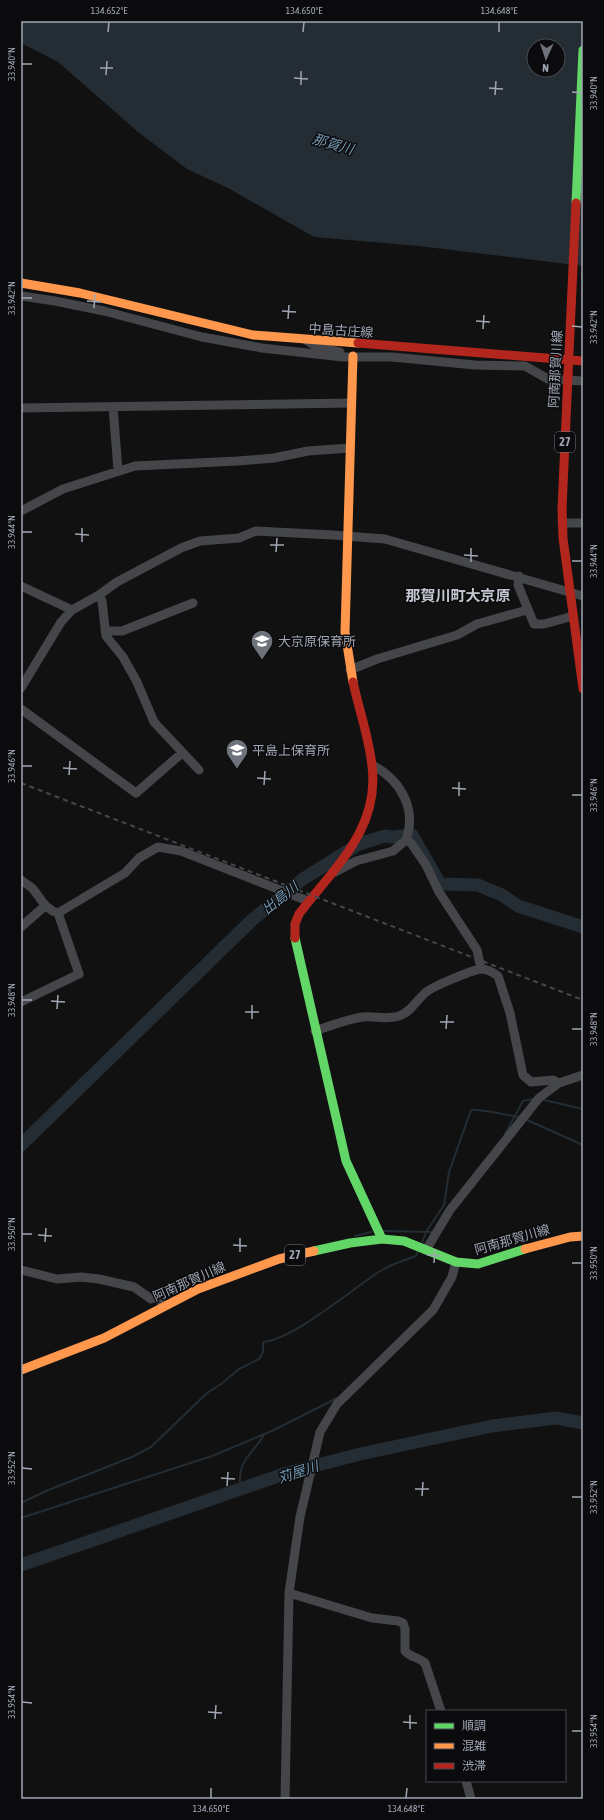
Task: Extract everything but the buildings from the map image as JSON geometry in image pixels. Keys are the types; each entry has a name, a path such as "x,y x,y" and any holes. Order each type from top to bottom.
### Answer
{"main road":[{"name":"阿南那賀川線","path":"583,50 562,509 563,538 583,689"},
{"name":"中島古庄線","path":"21,283 80,293 253,336 569,357 583,361"},
{"path":"352,356 345,632 350,670 374,766 371,809 363,829 331,875 308,901 299,914 295,924 295,942 346,1161 382,1238"},
{"name":"阿南那賀川線","path":"21,1370 104,1338 161,1303 243,1271 279,1259 362,1240 382,1238 404,1241 456,1262 478,1264 536,1245 570,1236 583,1236"}],"street":[{"path":"21,296 104,311 202,337 292,352 343,357 392,357 475,365 525,366 548,379 583,381"},
{"path":"306,340 314,345 352,356"},
{"path":"21,408 351,402"},
{"path":"113,407 118,470"},
{"path":"21,511 63,489 118,470 142,465 238,461 274,458 308,451 350,448"},
{"path":"562,523 583,523"},
{"path":"21,688 61,622 72,610 99,595 117,582 181,548 200,541 239,538 256,531 279,531 385,539 519,576 583,596"},
{"path":"519,576 518,585 534,624 544,624 573,616"},
{"path":"21,586 72,610"},
{"path":"99,595 102,601 105,631 137,682 154,722 199,770"},
{"path":"105,631 122,631 193,603"},
{"path":"350,670 372,661 457,635 477,624 527,610"},
{"path":"21,709 136,793 182,753"},
{"path":"331,875 356,861 393,851 406,840 411,817 407,804 394,781 385,772 374,766"},
{"path":"406,840 411,843 426,865 439,892 477,950 481,969"},
{"path":"21,880 31,888 45,906 58,913 125,873 139,858 158,846 181,851 308,901"},
{"path":"21,927 45,906"},
{"path":"21,1002 78,974 58,913"},
{"path":"315,1031 363,1017 386,1018 399,1016 409,1010 425,993 432,988 481,969 498,976 510,1013 522,1075 531,1082 553,1080 559,1083"},
{"path":"426,1250 450,1210 539,1098 559,1083 583,1075"},
{"path":"286,1799 289,1593 300,1517 320,1432 337,1404 433,1310 452,1277 456,1262"},
{"path":"21,1270 57,1279 81,1277 99,1279 134,1287 151,1299 158,1297 161,1303"},
{"path":"289,1593 372,1618 403,1623 405,1629 405,1651 410,1657 422,1660 425,1663 441,1710"},
{"path":"466,1782 471,1799"}],"water":[{"name":"那賀川","path":"21,21 583,21 583,266 419,246 314,237 228,188 187,169 138,132 58,62 21,43"}],"waterway":[{"name":"出島川","path":"21,1145 252,920 303,879 359,844 385,836 393,837 412,835 440,884 478,885 502,895 518,906 583,927"},
{"path":"505,1134 523,1101 533,1099"},
{"path":"544,1100 583,1109"},
{"path":"422,1243 426,1232 444,1205 449,1172 471,1110 520,1117"},
{"path":"527,1120 583,1145"},
{"path":"384,1231 432,1232"},
{"path":"355,1236 371,1232"},
{"path":"21,1503 46,1491 132,1457 151,1447 207,1393 239,1369 259,1359 263,1352 263,1342 276,1339 306,1323 382,1270 416,1256 418,1251"},
{"path":"21,1518 212,1456 274,1430 337,1398"},
{"name":"苅屋川","path":"21,1565 287,1473 360,1454 492,1426 556,1418 583,1423"},
{"path":"240,1490 240,1479 243,1465 264,1435"}],"railway":[{"path":"21,783 583,1000"}],"traffic: fast":[{"path":"576,203 583,50"},
{"path":"295,938 346,1161 382,1239"},
{"path":"314,1251 350,1243 382,1239 404,1241 456,1262 478,1264 525,1249"}],"traffic: slow":[{"path":"21,283 80,293 253,335 358,343"},
{"path":"353,356 345,632 353,682"},
{"path":"525,1249 570,1237 583,1236"},
{"path":"21,1370 104,1338 198,1289 279,1259 314,1251"}],"traffic: jam":[{"path":"568,375 576,203"},
{"path":"358,343 583,361"},
{"path":"562,509 568,375"},
{"path":"562,509 563,538 583,689"},
{"path":"295,938 295,924 299,914 340,864 362,828 369,809 373,789 371,755 353,682"}],"place":[{"name":"大京原保育所","path":"262,660"},
{"name":"平島上保育所","path":"237,770"}],"district":[{"name":"那賀川町大京原","path":"458,596"}]}
